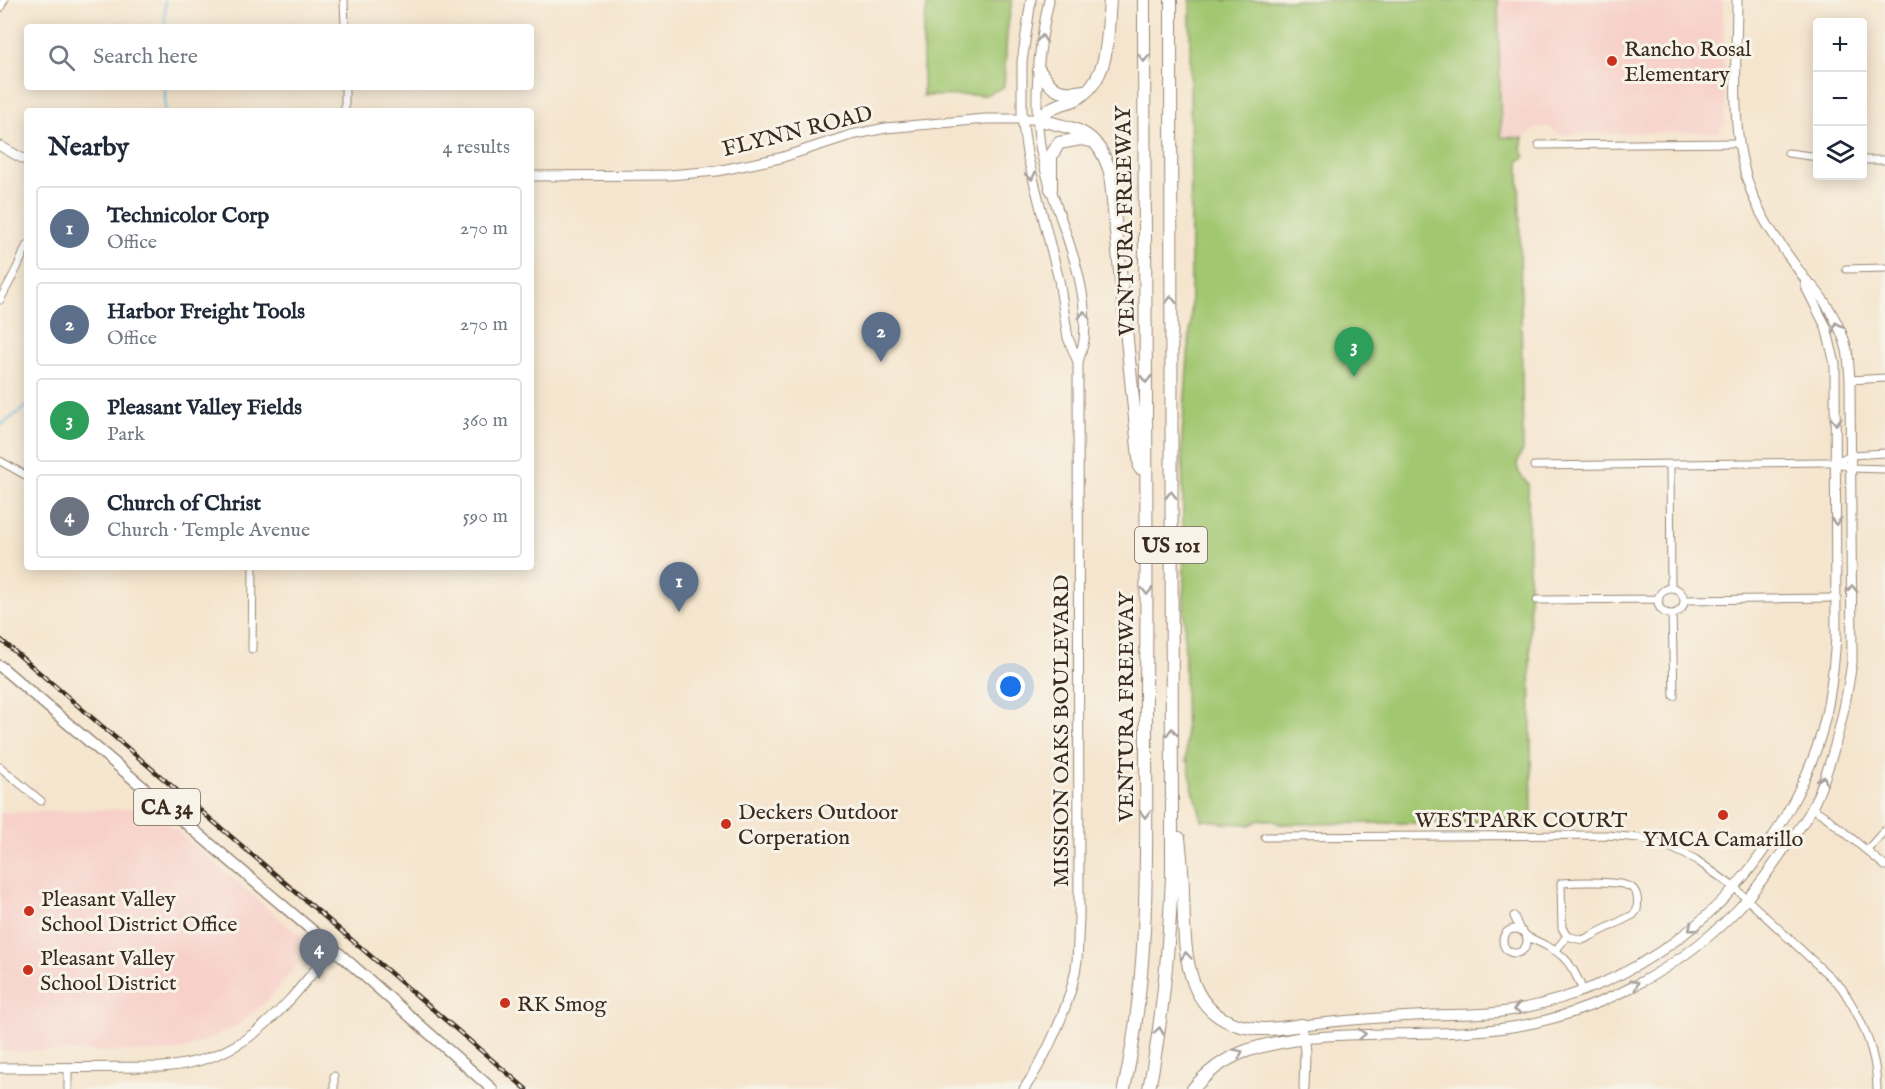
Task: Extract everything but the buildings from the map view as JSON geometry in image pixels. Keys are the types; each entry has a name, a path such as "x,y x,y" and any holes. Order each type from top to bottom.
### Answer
{"highway":[{"path":"1037,119 1053,107 1078,99 1102,71 1107,44 1110,0"},
{"name":"VENTURA FREEWAY","path":"1124,1089 1131,1058 1144,927 1147,532 1144,0"},
{"name":"VENTURA FREEWAY","path":"1149,1089 1163,1004 1172,874 1171,0"},
{"path":"1039,70 1048,83 1060,92 1088,90"},
{"path":"1037,119 1074,128 1096,142 1104,154 1110,172 1147,532"},
{"path":"1051,189 1051,156 1059,143 1069,139 1096,142"},
{"path":"1172,771 1183,880 1186,960 1195,988 1204,1002 1218,1016 1241,1026 1261,1029 1302,1025"},
{"path":"1193,1089 1211,1070 1231,1056 1263,1045 1304,1038"}],"main road":[{"name":"CA 34","path":"0,666 333,948 492,1089"}],"street":[{"path":"0,8 4,0"},
{"path":"344,0 345,24"},
{"name":"MISSION OAKS BOULEVARD","path":"1030,0 1022,62 1022,118 1030,173 1059,280 1068,338 1078,362"},
{"name":"MISSION OAKS BOULEVARD","path":"1024,1089 1034,1075 1052,1038 1071,990 1077,962 1080,872 1078,362 1084,341 1084,302 1073,256 1040,147 1037,119 1039,70 1049,0"},
{"path":"1304,1038 1512,1027 1569,1014 1618,993 1672,964 1734,913 1766,876 1812,808 1838,737 1852,662 1850,380 1847,349 1835,321 1762,215 1744,171 1738,143 1737,0"},
{"path":"345,90 345,108"},
{"name":"FLYNN ROAD","path":"534,176 669,175 717,171 780,158 851,135 886,128 965,121 1037,119"},
{"path":"1539,145 1738,143"},
{"path":"0,146 24,158"},
{"path":"1788,153 1813,156"},
{"path":"1867,160 1885,160"},
{"path":"0,300 24,252"},
{"path":"1846,269 1885,268"},
{"path":"1304,1089 1302,1025 1488,1013 1528,1007 1583,991 1622,974 1670,946 1700,922 1735,888 1778,830 1812,760 1824,725 1833,679 1837,598 1836,376 1833,349 1818,309 1807,289 1805,279"},
{"path":"1850,380 1885,378"},
{"path":"1836,462 1851,454 1885,453"},
{"path":"0,461 24,474"},
{"path":"1534,466 1836,462 1851,468 1885,469"},
{"path":"1670,465 1671,588"},
{"path":"252,650 253,570"},
{"path":"1671,588 1678,590 1684,600 1682,608 1672,614 1661,608 1659,599 1664,590 1671,588"},
{"path":"1684,600 1837,598"},
{"path":"1537,600 1659,599"},
{"path":"1672,614 1674,696"},
{"path":"0,767 41,801"},
{"path":"1812,808 1825,816 1885,866"},
{"path":"1867,850 1885,830"},
{"name":"WESTPARK COURT","path":"1265,837 1594,835 1628,837 1669,847 1695,860 1735,888 1842,987 1856,1009 1866,1033 1877,1079 1877,1089"},
{"path":"1600,882 1629,886 1637,894 1637,910 1633,915 1582,940 1567,936 1562,928 1561,883 1600,882"},
{"path":"1540,943 1526,946 1517,953 1506,949 1503,938 1511,930 1514,916 1520,930 1526,936 1556,950 1564,956 1583,991"},
{"path":"1511,930 1520,930"},
{"path":"1526,936 1526,946"},
{"path":"1556,950 1567,936"},
{"path":"0,1068 172,1066 206,1059 258,1032 275,1016 333,948"},
{"path":"68,1069 68,1089"},
{"path":"334,1076 334,1089"}],"shaded area":[{"name":"Rancho Rosal Elementary","path":"1499,0 1723,0 1725,123 1719,132 1560,134 1548,127 1536,128 1523,138 1501,138"},
{"path":"150,808 299,935 301,939 295,954 297,965 267,1001 237,1025 185,1049 164,1052 0,1051 0,813"}],"green space":[{"path":"928,0 1012,0 1007,32 1004,87 985,95 923,96 923,31"},
{"path":"1190,0 1498,0 1501,137 1523,138 1521,149 1525,157 1519,161 1523,451 1517,464 1521,476 1528,483 1532,822 1280,824 1265,820 1250,825 1202,820 1192,786 1188,761 1186,761 1182,435 1191,319"}],"waterway":[{"path":"165,0 165,24"},
{"path":"165,90 165,108"},
{"path":"0,426 24,408"}],"railway":[{"path":"0,639 526,1089"}],"place":[{"name":"Rancho Rosal Elementary","path":"1612,61"},
{"name":"Harbor Freight Tools","path":"881,362"},
{"name":"Pleasant Valley Fields","path":"1354,377"},
{"name":"Technicolor Corp","path":"679,612"},
{"name":"YMCA Camarillo","path":"1723,815"},
{"name":"Deckers Outdoor Corperation","path":"726,824"},
{"name":"Pleasant Valley School District Office","path":"29,911"},
{"name":"Pleasant Valley School District","path":"28,970"},
{"name":"Church of Christ","path":"319,979"},
{"name":"RK Smog","path":"505,1003"}]}
